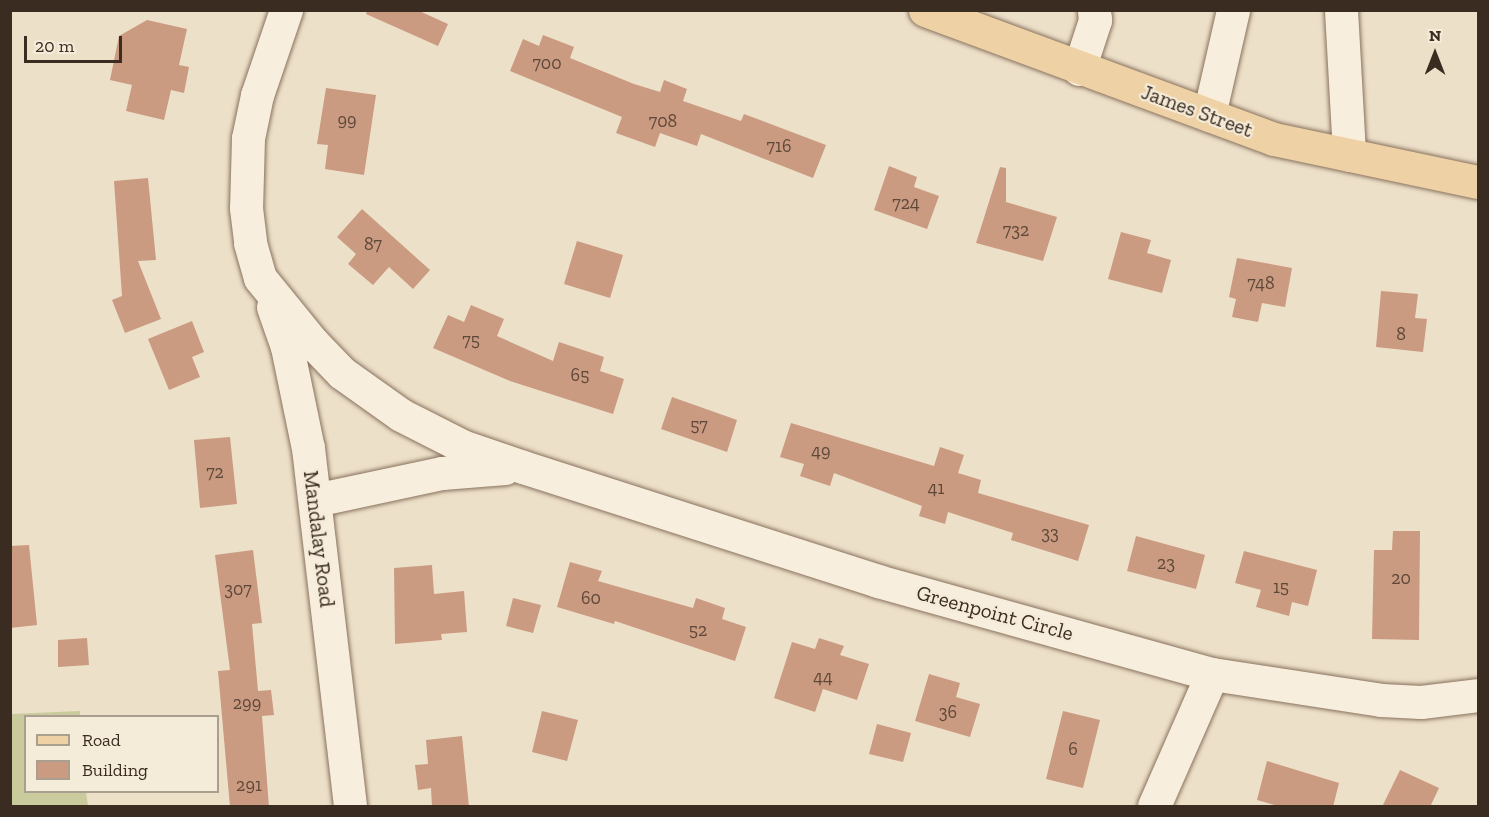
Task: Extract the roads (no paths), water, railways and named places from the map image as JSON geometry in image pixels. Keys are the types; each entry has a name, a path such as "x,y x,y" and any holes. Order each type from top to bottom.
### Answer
{"main road":[{"name":"James Street","path":"924,10 976,20 1079,69 1274,139 1479,182"}],"street":[{"name":"Greenpoint Circle","path":"286,10 257,95 248,138 246,208 260,278 313,343 370,395 433,433 523,467 878,581 1212,674 1381,700 1421,702 1479,695"},
{"path":"1079,69 1095,20 1094,10"},
{"path":"1209,116 1233,10"},
{"path":"1341,10 1349,154"},
{"name":"Mandalay Road","path":"260,278 288,346 315,500 350,807"},
{"name":"Greenpoint Circle","path":"315,500 442,473 523,467"},
{"path":"1154,807 1212,674"}]}
